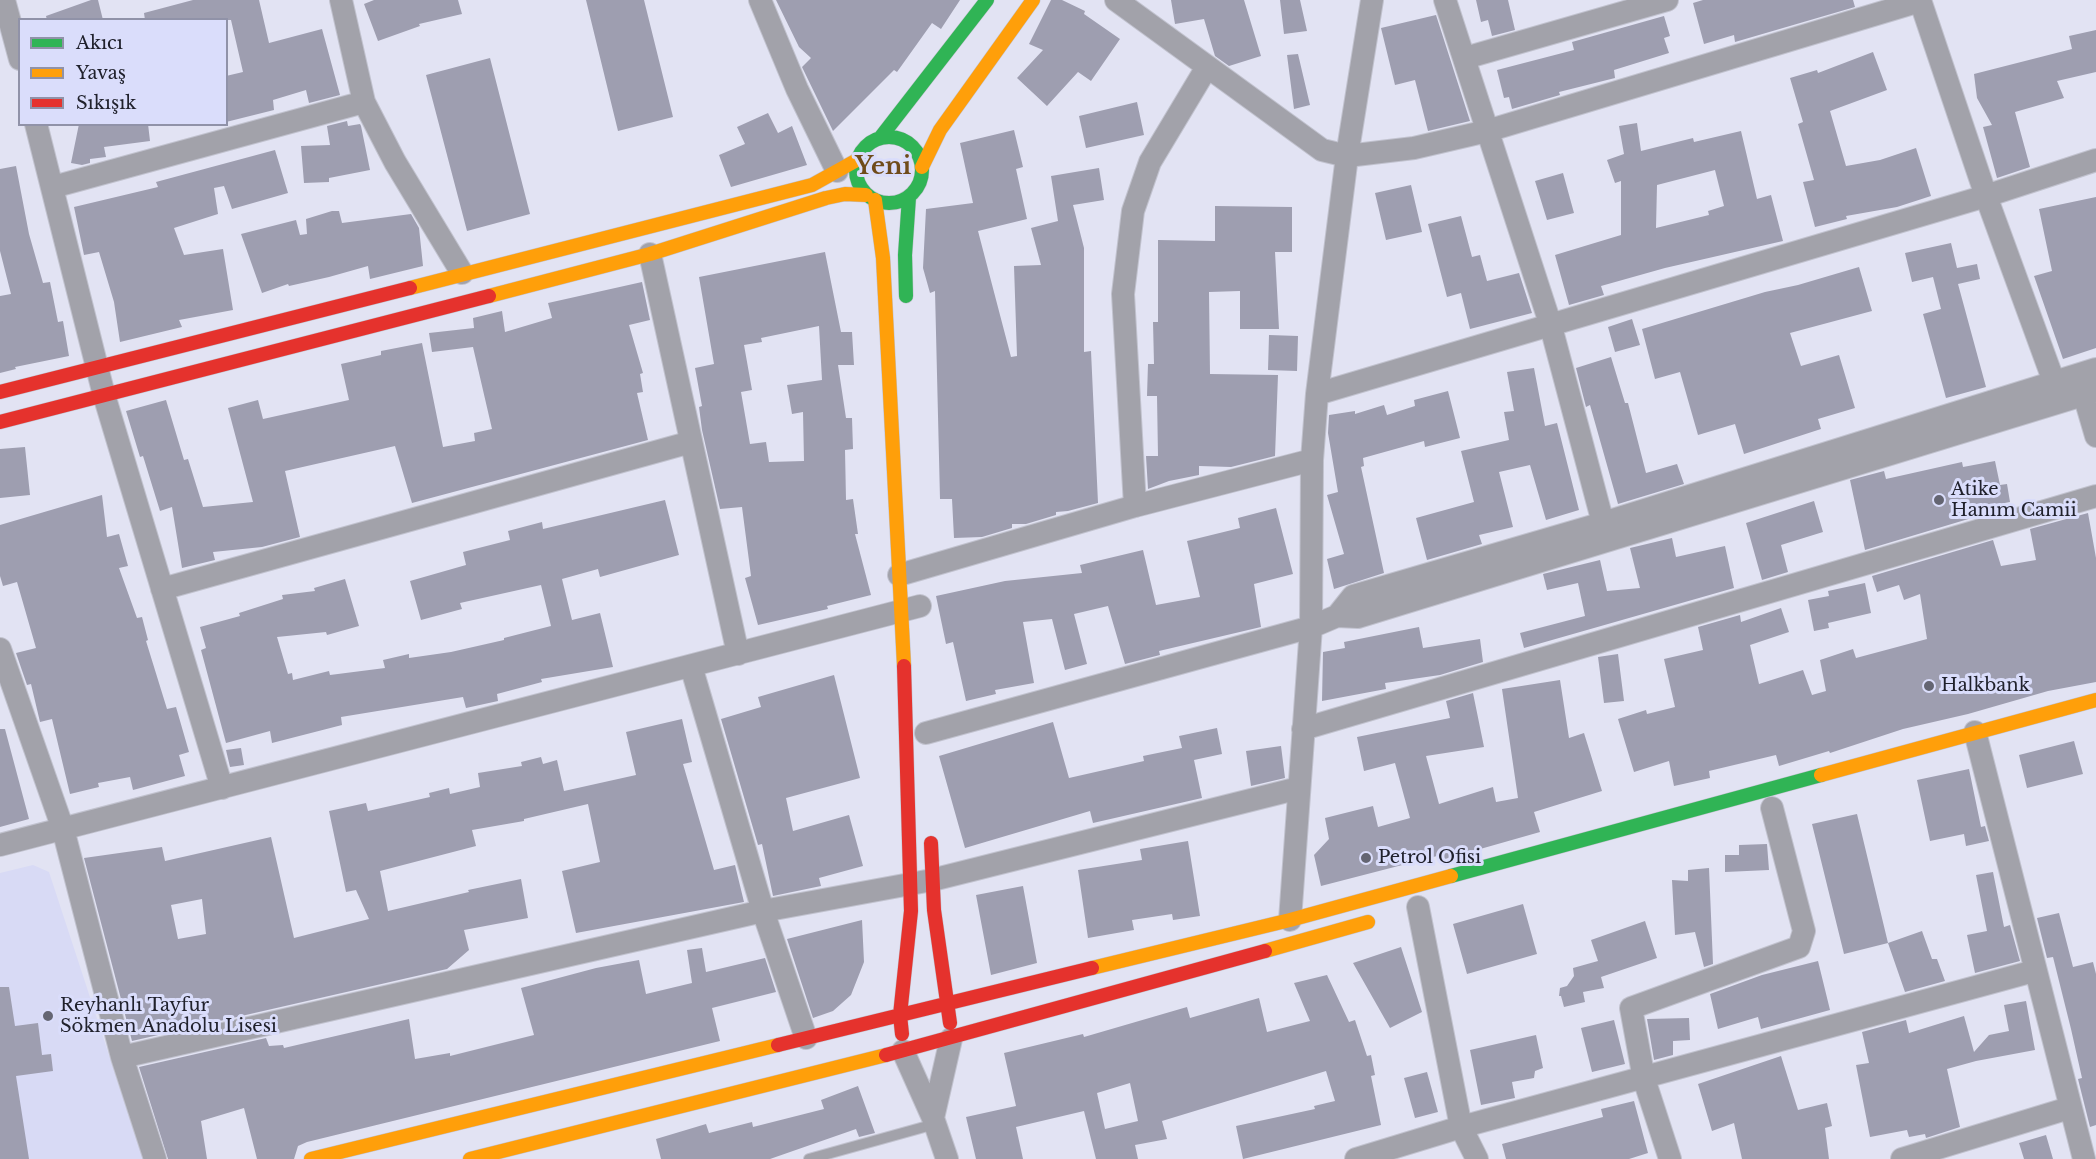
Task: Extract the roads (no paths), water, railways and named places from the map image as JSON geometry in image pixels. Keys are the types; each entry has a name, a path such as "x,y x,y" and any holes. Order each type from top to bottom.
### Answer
{"street":[{"path":"4,0 18,52"},
{"path":"341,0 364,102 395,162 462,273"},
{"path":"760,0 797,88 837,171"},
{"path":"880,138 987,0"},
{"path":"0,422 650,254 826,198 845,194 871,197 886,203 899,202 909,197 918,186 922,166 940,130 1033,0"},
{"path":"1116,0 1322,150 1347,156 1414,148 1487,131 1920,0 1986,196 2054,382"},
{"path":"1290,920 1311,627 1312,460 1317,394 1347,156 1372,0"},
{"path":"1445,0 1550,323 1603,523"},
{"path":"1465,58 1667,0"},
{"path":"1136,506 1123,294 1133,211 1150,162 1207,67"},
{"path":"53,188 364,102"},
{"path":"37,126 99,367 104,395 222,788"},
{"path":"0,392 812,185 857,160 869,143 880,138 894,137 905,141 914,148 922,166"},
{"path":"857,160 859,185 871,197 883,258 912,568 921,882 934,910 949,1004 951,1039 934,1121"},
{"path":"1317,394 1550,323 1986,196 2096,160"},
{"path":"907,314 905,255 909,197"},
{"path":"650,254 738,654"},
{"path":"1337,616 1353,596 1603,523 2096,369"},
{"path":"2054,382 2090,393"},
{"path":"2090,393 2096,436"},
{"path":"926,733 1311,627 1337,616 1359,617 2090,393"},
{"path":"162,589 691,442"},
{"path":"912,568 1312,460"},
{"path":"1303,729 2096,496"},
{"path":"912,568 914,611"},
{"path":"0,845 691,666 914,611"},
{"path":"0,649 63,829 122,1057 155,1159"},
{"path":"691,666 763,911 806,1038"},
{"path":"311,1159 1290,920 1979,745 2096,700"},
{"path":"1979,745 2069,1108 2087,1151"},
{"path":"122,1057 763,911 921,882 1299,789"},
{"path":"1670,1159 1644,1079 1631,1008 1799,947 1804,931 1772,808"},
{"path":"930,824 921,882 911,911 900,1015 903,1051 934,1121 947,1159"},
{"path":"1418,908 1461,1127 1478,1159"},
{"path":"470,1159 496,1156 951,1039 1384,917"},
{"path":"1371,1157 1461,1127 2034,971"},
{"path":"1902,1159 2069,1108"}],"lane":[{"path":"809,1159 934,1121"}],"place":[{"name":"Atike Hanım Camii","path":"1939,500"},
{"name":"Halkbank","path":"1929,686"},
{"name":"Petrol Ofisi","path":"1366,858"},
{"name":"Reyhanlı Tayfur Sökmen Anadolu Lisesi","path":"48,1016"}],"district":[{"name":"Yeni","path":"883,167"}]}
